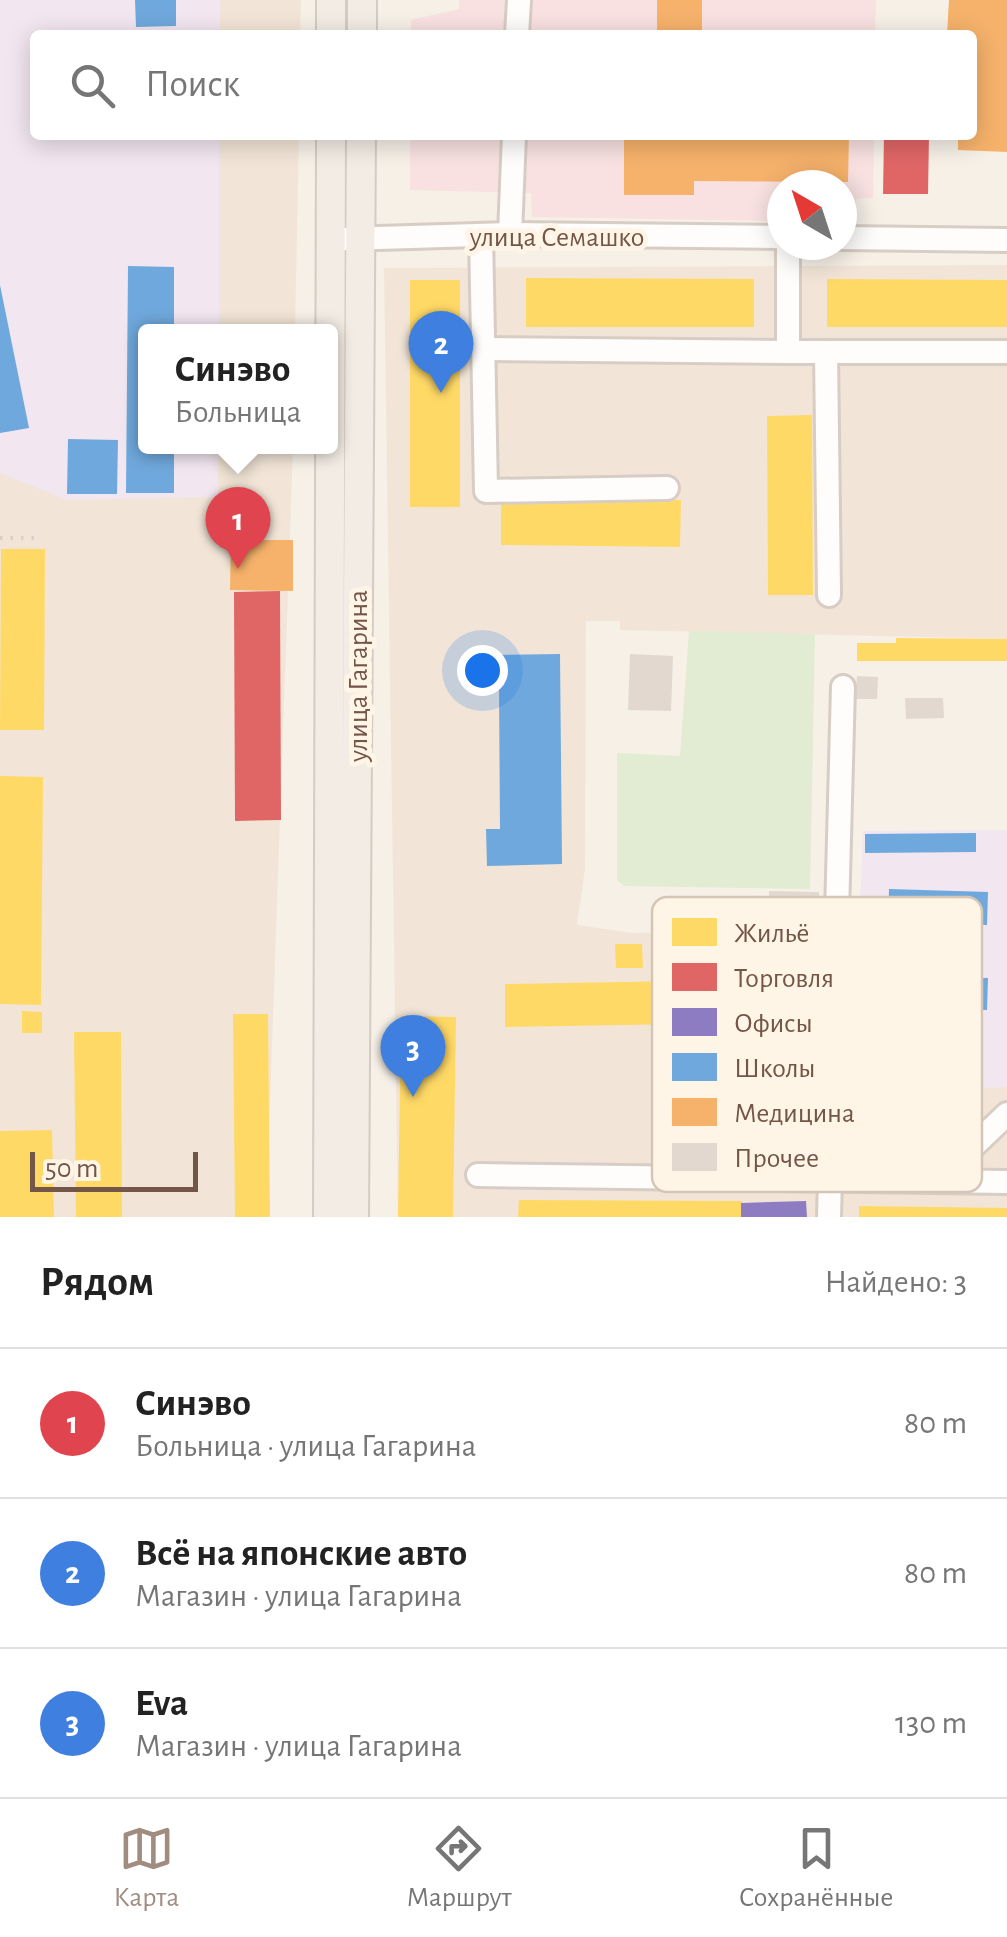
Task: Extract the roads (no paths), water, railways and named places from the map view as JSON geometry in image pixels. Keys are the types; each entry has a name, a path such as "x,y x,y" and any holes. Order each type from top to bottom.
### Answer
{"main road":[{"path":"331,0 331,30"},
{"path":"362,0 362,30"},
{"name":"улица Гагарина","path":"331,140 332,324"},
{"name":"улица Гагарина","path":"354,1217 361,140"},
{"name":"улица Гагарина","path":"328,1217 331,454"}],"street":[{"path":"517,30 518,0"},
{"path":"510,234 514,140"},
{"name":"улица Семашко","path":"332,239 510,234 767,238"},
{"path":"481,235 486,491 667,488"},
{"path":"857,238 1007,240"},
{"path":"788,260 788,352"},
{"path":"483,348 1007,352"},
{"path":"826,352 829,595"},
{"path":"838,897 843,687"},
{"path":"982,1138 1007,1114"},
{"path":"478,1175 652,1176"},
{"path":"982,1181 1007,1182"},
{"path":"829,1217 830,1192"}],"place":[{"name":"Всё на японские авто","path":"441,393"},
{"name":"Синэво","path":"238,569"},
{"name":"Eva","path":"413,1097"}]}
